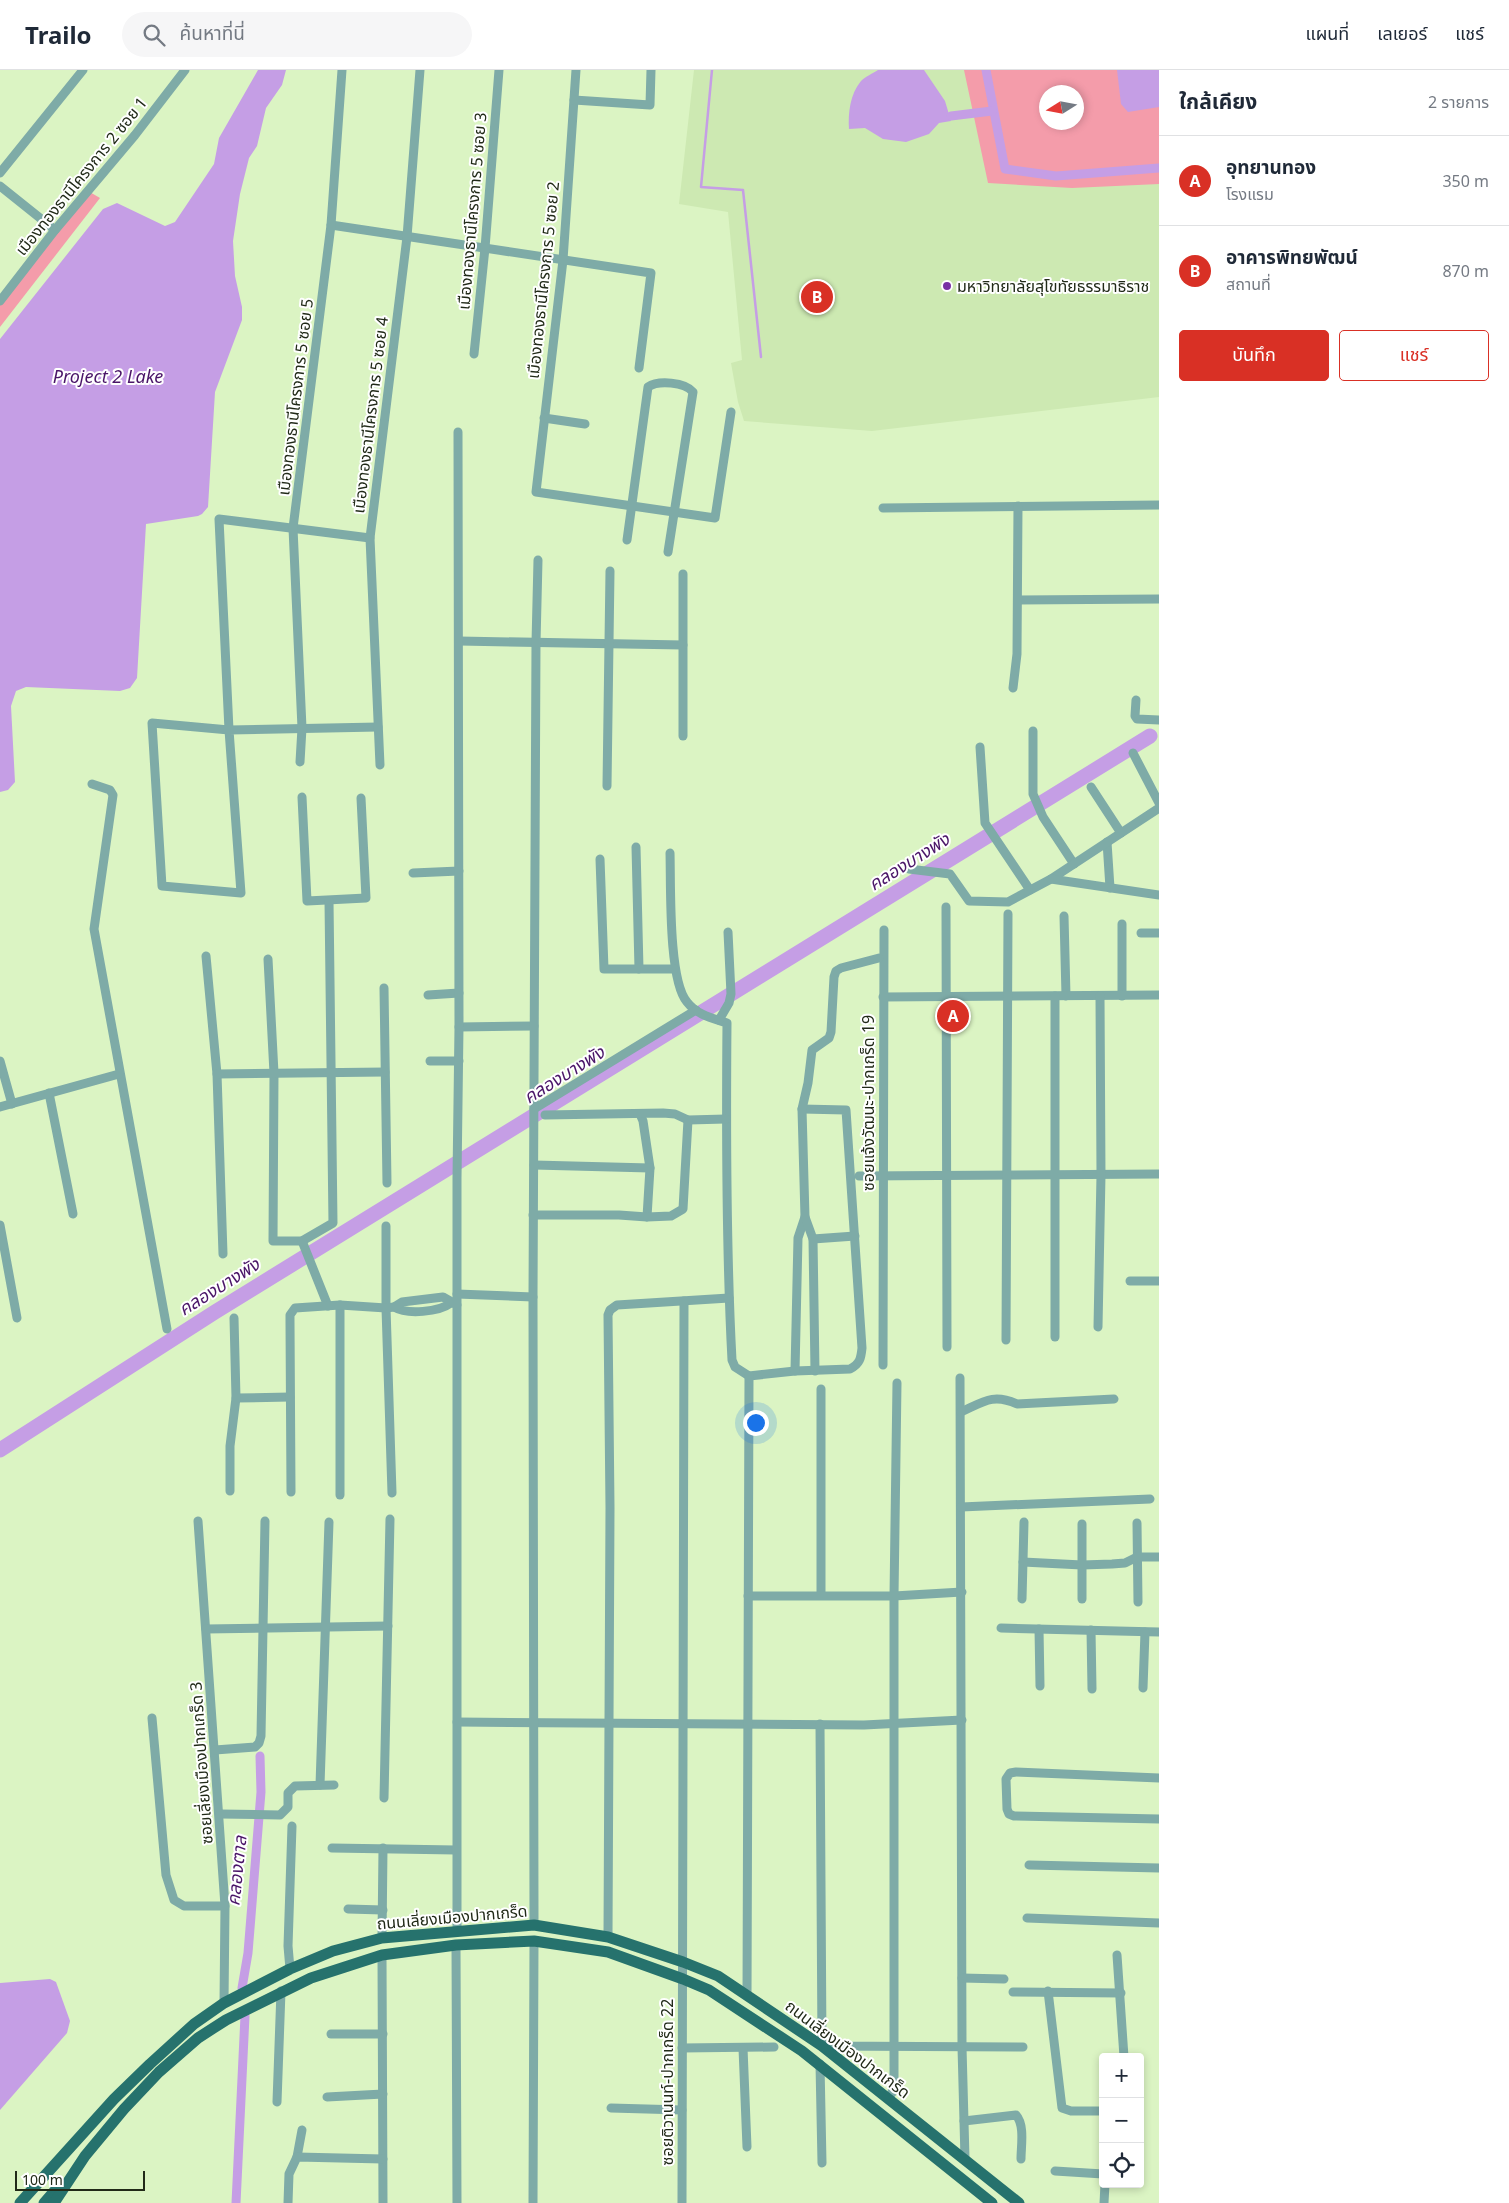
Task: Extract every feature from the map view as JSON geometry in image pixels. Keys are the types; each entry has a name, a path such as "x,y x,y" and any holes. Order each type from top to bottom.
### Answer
{"main road":[{"name":"ถนนเลี่ยงเมืองปากเกร็ด","path":"20,2203 150,2064 194,2024 224,2004 290,1968 333,1951 382,1938 457,1930 534,1925 608,1937 718,1976 822,2046 1019,2203"},
{"name":"ถนนเลี่ยงเมืองปากเกร็ด","path":"54,2203 85,2156 124,2109 159,2072 198,2038 226,2020 311,1978 382,1955 456,1945 534,1941 608,1952 709,1990 820,2064 992,2203"},
{"path":"30,2203 67,2151"},
{"path":"44,2203 85,2156"}],"street":[{"path":"0,173 83,70"},
{"name":"เมืองทองธานีโครงการ 2 ซอย 1","path":"2,295 135,135 185,70"},
{"name":"เมืองทองธานีโครงการ 5 ซอย 5","path":"300,762 302,728 293,528 331,225 342,70"},
{"name":"เมืองทองธานีโครงการ 5 ซอย 4","path":"380,765 370,538 406,236 420,70"},
{"name":"เมืองทองธานีโครงการ 5 ซอย 3","path":"474,354 485,248 499,70"},
{"name":"เมืองทองธานีโครงการ 5 ซอย 2","path":"576,70 563,260 536,492 632,507"},
{"path":"574,100 650,105 651,70"},
{"path":"0,186 55,230"},
{"path":"331,225 651,273 639,368"},
{"path":"627,540 648,387 653,384 673,384 688,388 692,392 668,552"},
{"path":"632,507 715,518 731,412"},
{"path":"544,418 585,424"},
{"path":"457,1930 454,1304 458,1294 458,432"},
{"path":"883,508 1159,505"},
{"path":"1013,688 1017,654 1018,506"},
{"path":"370,538 219,519 229,730 241,893 162,886 152,723 229,730 378,727"},
{"path":"534,1925 533,1215 538,560"},
{"path":"608,786 610,571"},
{"path":"683,574 684,736"},
{"path":"1018,600 1159,599"},
{"path":"459,641 683,645"},
{"path":"1136,700 1135,716 1137,718 1159,720"},
{"path":"1033,731 1033,794 1043,817 1074,864"},
{"path":"980,747 985,823 1030,890"},
{"path":"1133,753 1159,803"},
{"path":"92,784 110,790 113,795 94,929 167,1329"},
{"path":"1091,786 1121,833"},
{"path":"302,797 307,901 366,898 361,798"},
{"path":"909,870 950,874 969,901 1008,902 1051,879 1159,808"},
{"path":"1107,842 1110,888"},
{"path":"636,847 639,969"},
{"path":"670,852 674,969 686,1001 704,1016 727,1023 726,1119 732,1360 735,1368 748,1376 795,1371 850,1369 857,1365 861,1359 862,1348 846,1110 802,1109"},
{"path":"600,859 604,969 674,969"},
{"path":"413,873 459,871"},
{"path":"1051,879 1159,895"},
{"path":"268,959 274,1073 273,1241 302,1241 333,1223 329,901"},
{"path":"946,907 947,1347"},
{"path":"1006,1340 1008,914"},
{"path":"1064,916 1066,996"},
{"path":"1122,924 1122,996"},
{"path":"882,997 884,930"},
{"path":"719,1020 729,1003 731,991 728,932"},
{"path":"1141,934 1159,933"},
{"path":"206,956 217,1074 223,1254"},
{"path":"815,1371 813,1239 805,1217 802,1109 808,1083 812,1050 829,1038 832,1032 834,977 836,971 879,958"},
{"path":"384,988 387,1183"},
{"path":"428,995 459,993"},
{"name":"ซอยแจ้งวัฒนะ-ปากเกร็ด 19","path":"883,1365 884,1176 882,997 1159,995"},
{"path":"1055,996 1055,1337"},
{"path":"1098,1327 1101,1175 1100,996"},
{"path":"534,1109 696,1010"},
{"path":"459,1026 534,1026"},
{"path":"0,1061 12,1104"},
{"path":"430,1061 459,1061"},
{"path":"217,1074 385,1072"},
{"path":"0,1107 119,1074"},
{"path":"49,1094 73,1214"},
{"path":"545,1115 636,1113 675,1114 688,1120 726,1119"},
{"path":"640,1114 643,1121 650,1168 647,1217"},
{"path":"533,1215 619,1215 647,1217 671,1216 683,1209 688,1120"},
{"path":"534,1165 650,1168"},
{"path":"859,1176 1159,1174"},
{"path":"795,1371 798,1238 805,1217"},
{"path":"0,1225 17,1318"},
{"path":"386,1226 390,1308 392,1493"},
{"path":"813,1239 855,1236"},
{"path":"302,1241 328,1306"},
{"path":"1130,1281 1159,1281"},
{"path":"458,1294 533,1297"},
{"path":"291,1492 290,1315 295,1308 340,1305 390,1308 402,1302 443,1297 454,1304"},
{"path":"608,1937 610,1724 608,1315 610,1310 618,1305 729,1298"},
{"name":"ซอยติวานนท์-ปากเกร็ด 22","path":"682,2203 684,1301"},
{"path":"340,1305 340,1495"},
{"path":"230,1491 230,1446 236,1398 234,1318"},
{"path":"747,1996 748,1376"},
{"path":"960,1378 962,2047 965,2159"},
{"path":"888,2098 892,2093 894,2079 896,1383"},
{"path":"821,1389 821,1596"},
{"path":"236,1398 290,1397"},
{"path":"961,1412 991,1398 1004,1399 1017,1404 1114,1399"},
{"path":"961,1508 1150,1499"},
{"path":"384,1798 390,1519"},
{"path":"214,1750 255,1747 259,1744 261,1736 265,1520"},
{"name":"ซอยเลี่ยงเมืองปากเกร็ด 3","path":"198,1521 225,1906 224,2004"},
{"path":"320,1785 328,1522"},
{"path":"1022,1600 1024,1522"},
{"path":"1137,1523 1138,1602"},
{"path":"1082,1524 1082,1599"},
{"path":"1023,1562 1082,1565 1125,1563 1137,1557 1159,1557"},
{"path":"748,1596 894,1596 962,1592"},
{"path":"206,1629 388,1626"},
{"path":"1001,1628 1159,1632"},
{"path":"1039,1629 1040,1686"},
{"path":"1091,1630 1092,1689"},
{"path":"1143,1688 1145,1632"},
{"path":"152,1718 166,1875 174,1900 184,1906 225,1906"},
{"path":"457,1722 895,1724 962,1720"},
{"path":"820,1724 822,2046 894,2048 1023,2047"},
{"path":"1159,1778 1016,1772 1010,1773 1006,1779 1007,1809 1009,1814 1014,1816 1159,1819"},
{"path":"220,1814 280,1815 288,1808 288,1793 299,1784 334,1785"},
{"path":"290,1968 288,1946 292,1826"},
{"path":"332,1848 456,1850"},
{"path":"382,1848 382,1938"},
{"path":"1029,1865 1159,1868"},
{"path":"348,1909 383,1910"},
{"path":"1027,1918 1159,1922"},
{"path":"533,2203 534,1941"},
{"path":"456,1945 457,2203"},
{"path":"382,1955 383,2203"},
{"path":"1117,1955 1124,2053"},
{"path":"962,1978 1004,1979"},
{"path":"277,2102 282,1991"},
{"path":"1048,1991 1062,2108 1071,2111 1099,2111"},
{"path":"1013,1992 1121,1993"},
{"path":"331,2034 383,2034"},
{"path":"682,2048 774,2047"},
{"path":"743,2048 747,2147"},
{"path":"820,2064 822,2163"},
{"path":"327,2096 383,2094"},
{"path":"611,2108 682,2110"},
{"path":"964,2121 1016,2115 1020,2120 1021,2127 1021,2159"},
{"path":"288,2203 289,2174 298,2157 302,2130"},
{"path":"298,2157 383,2159"},
{"path":"1055,2171 1099,2174"},
{"path":"1104,2203 1105,2188"}],"shaded area":[{"name":"มหาวิทยาลัยสุโขทัยธรรมาธิราช","path":"694,70 1159,70 1159,397 872,431 744,421 738,402 731,363 742,360 728,212 679,204"},
{"path":"964,70 1159,70 1159,184 1072,188 988,183"},
{"path":"88,191 100,198 0,327 0,305"}],"water":[{"name":"Project 2 Lake","path":"258,70 286,70 282,85 266,108 257,146 249,158 240,194 233,241 235,276 242,307 242,320 215,392 208,507 198,516 146,524 137,678 130,688 120,691 26,687 16,691 11,706 15,782 8,790 0,792 0,339 103,209 117,203 165,226 175,222 214,164 219,138"},
{"path":"878,70 924,70 945,101 951,121 939,123 929,134 906,142 883,139 865,128 849,129 849,110 854,92 861,81"},
{"path":"1117,70 1159,70 1159,107 1128,112 1121,104"},
{"path":"50,1979 56,1982 70,2021 67,2033 0,2110 0,1983"}],"waterway":[{"path":"712,70 701,187 743,190 761,357"},
{"path":"986,70 1005,169 1056,176 1159,168"},
{"path":"951,116 992,111"},
{"name":"คลองบางพัง","path":"0,1450 215,1312 1150,736"},
{"name":"คลองตาล","path":"242,1988 248,1953 261,1792 260,1756"},
{"name":"คลองตาล","path":"236,2203 245,2016"}],"place":[{"name":"มหาวิทยาลัยสุโขทัยธรรมาธิราช","path":"947,286"},
{"name":"อาคารพิทยพัฒน์","path":"817,297"},
{"name":"อุทยานทอง","path":"953,1016"}]}
